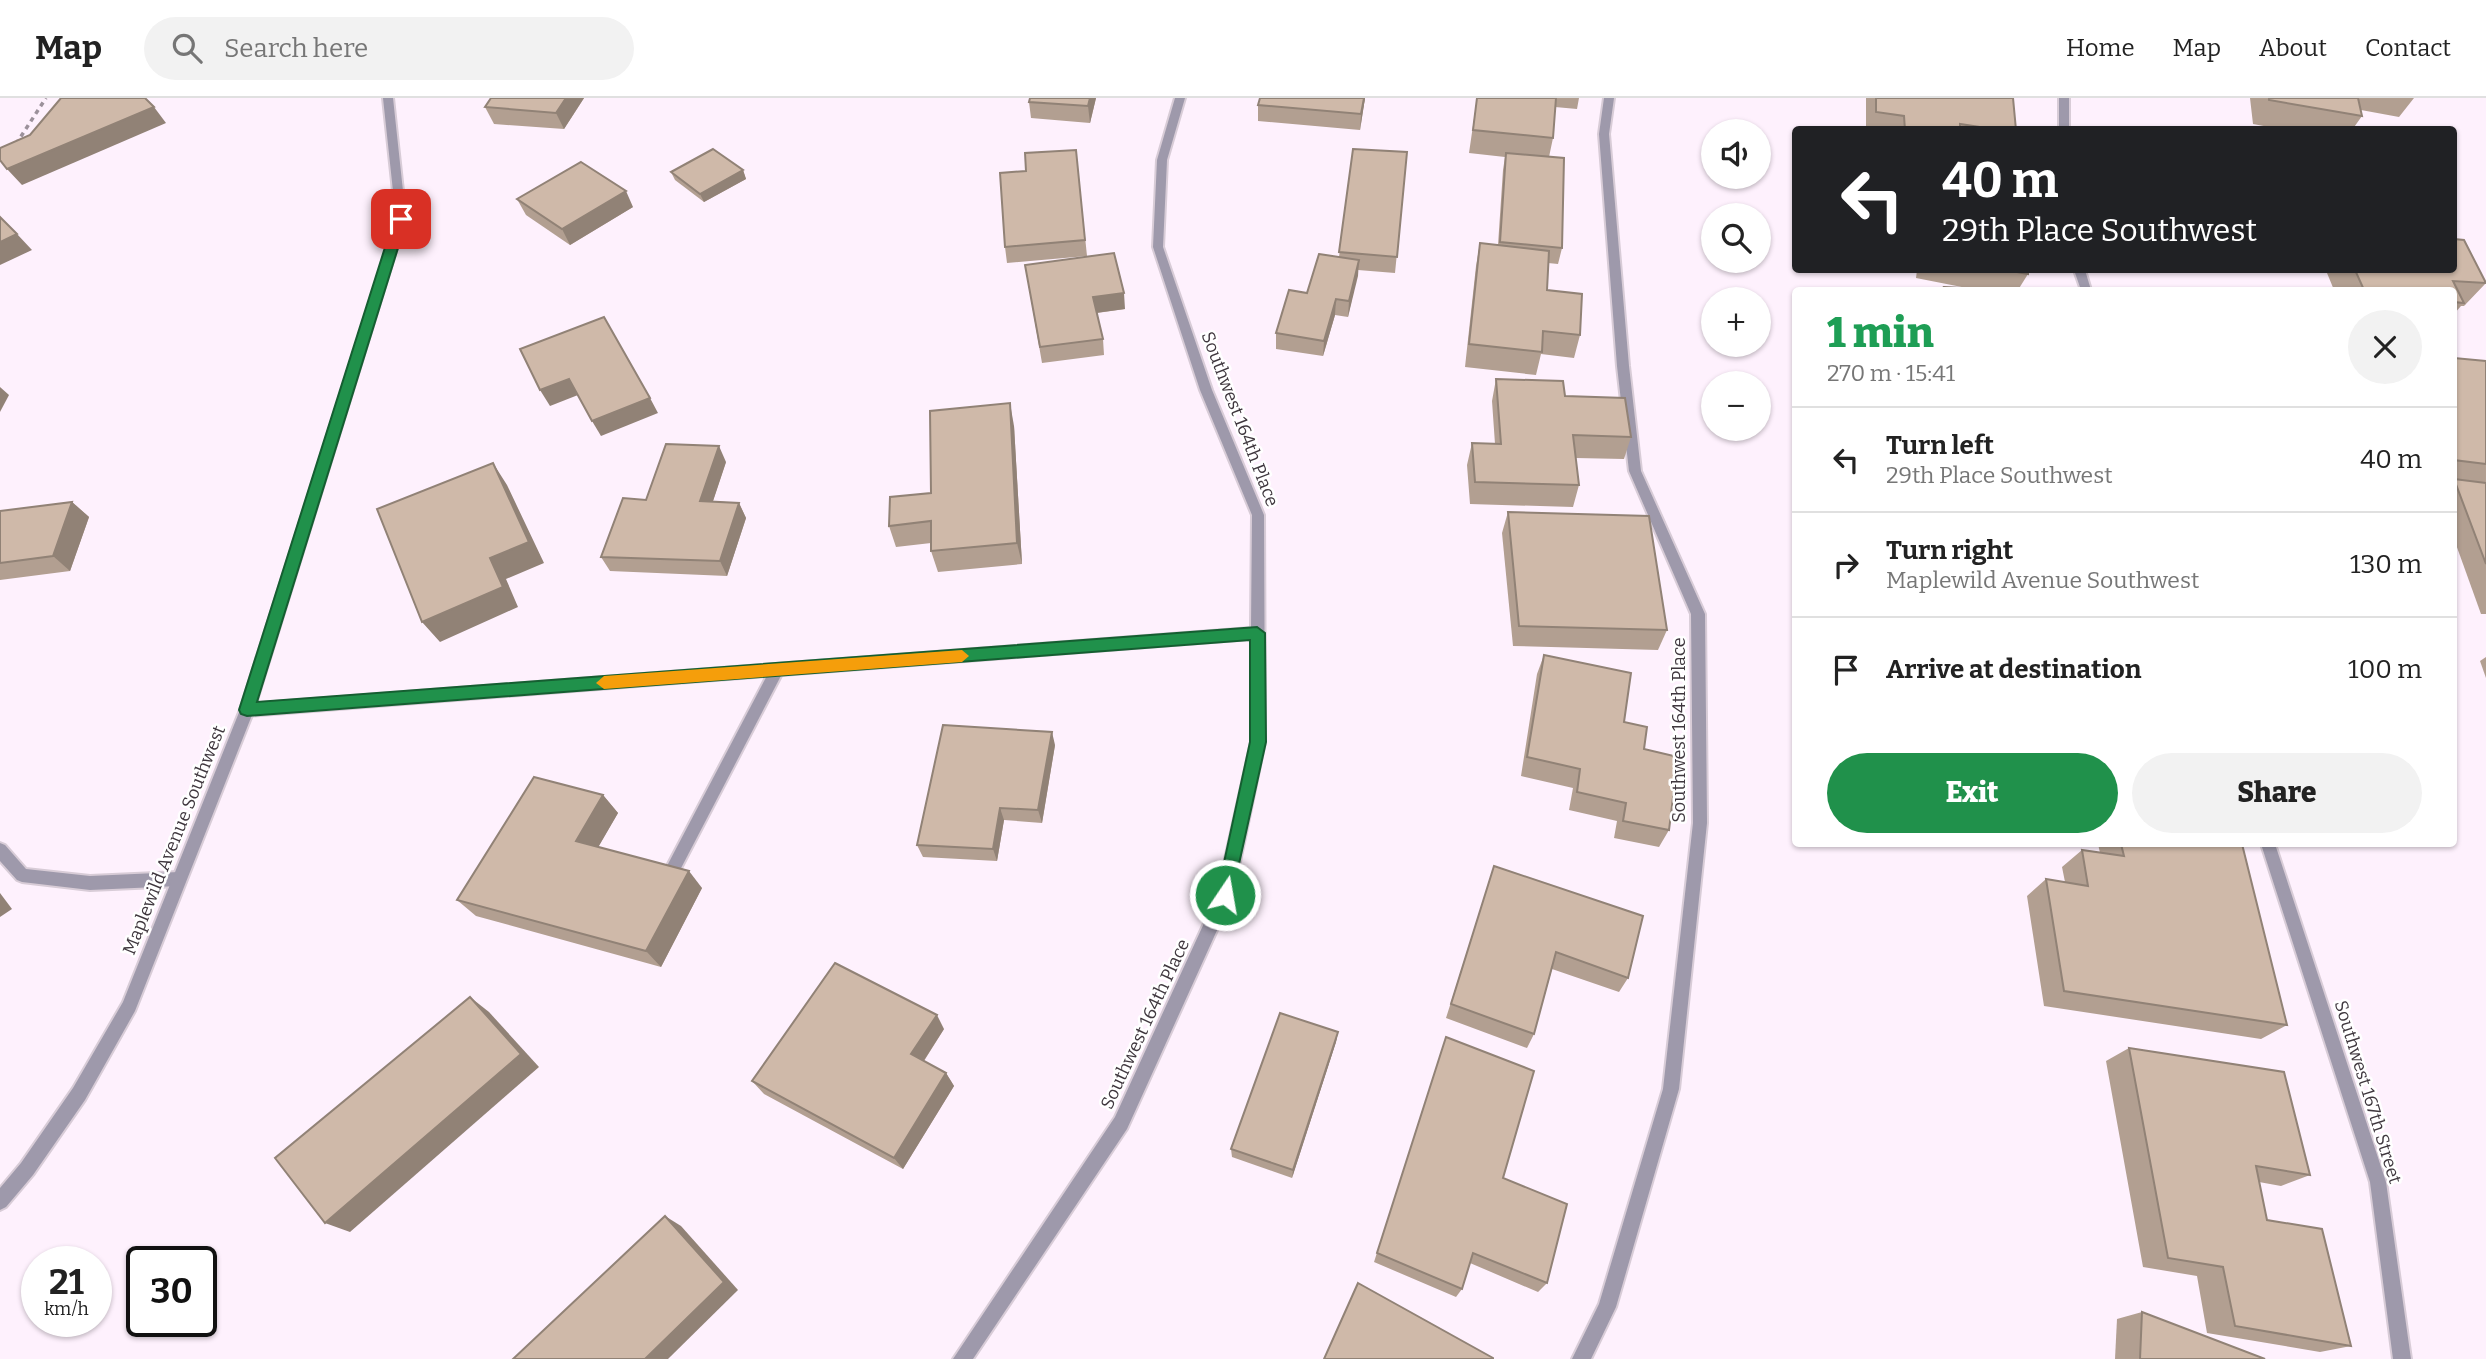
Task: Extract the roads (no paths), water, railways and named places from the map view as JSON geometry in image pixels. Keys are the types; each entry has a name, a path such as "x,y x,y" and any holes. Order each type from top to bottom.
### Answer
{"street":[{"name":"Maplewild Avenue Southwest","path":"0,1201 27,1169 79,1094 129,1006 247,710 401,219 388,98"},
{"name":"Southwest 164th Place","path":"962,1359 1121,1123 1225,895 1258,742 1258,515 1206,390 1158,247 1162,160 1180,98"},
{"name":"Southwest 164th Place","path":"1581,1359 1607,1307 1671,1090 1700,823 1698,614 1636,471 1623,366 1604,134 1609,98"},
{"path":"2064,98 2064,126"},
{"path":"247,710 1257,633"},
{"path":"673,869 777,670"},
{"name":"Southwest 167th Street","path":"2268,847 2378,1182 2402,1359"},
{"path":"0,850 22,875 90,883 179,879"}]}
